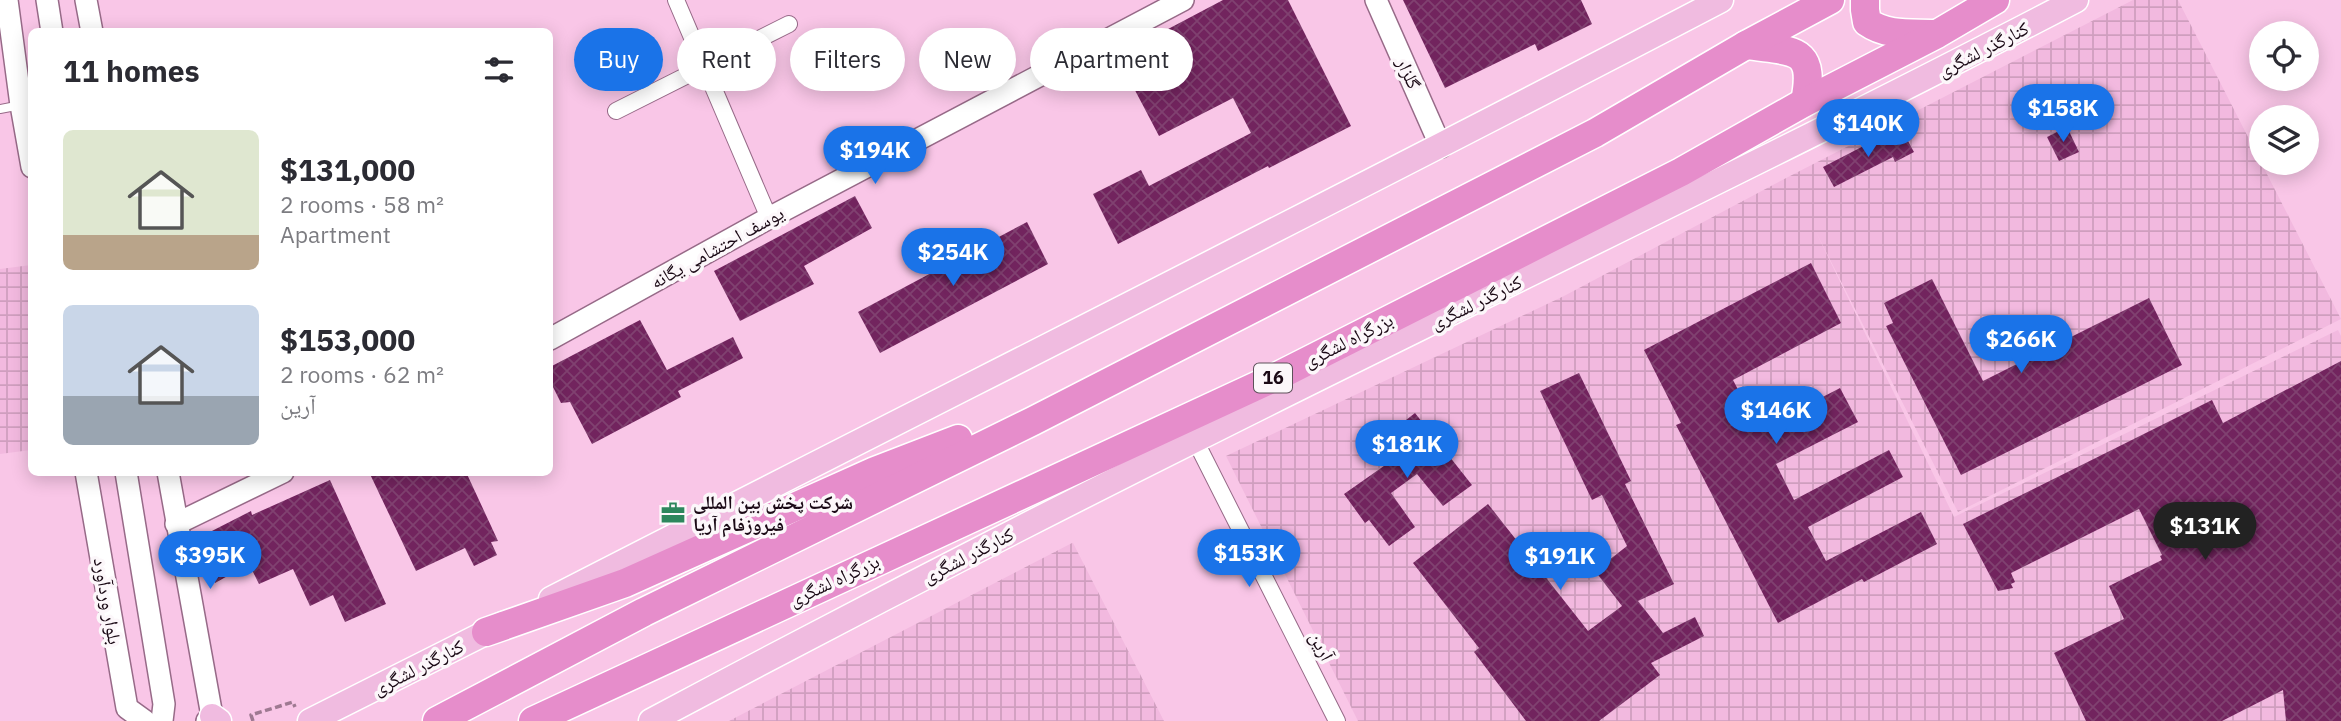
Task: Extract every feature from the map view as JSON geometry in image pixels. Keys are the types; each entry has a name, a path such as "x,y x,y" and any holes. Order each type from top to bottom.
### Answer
{"highway":[{"path":"437,721 644,612 1032,421 1595,134 1830,0"},
{"path":"1865,0 1867,22 1878,30 1937,34"},
{"name":"بزرگراه لشگری","path":"533,721 1276,377 1681,172 1995,0"},
{"path":"1746,46 1799,55 1809,70 1805,102"},
{"path":"486,632 625,583 875,471 958,439 1032,421"}],"main road":[{"name":"کنارگذر لشگری","path":"310,721 1441,147 1721,0"},
{"name":"کنارگذر لشگری","path":"651,721 848,616 1195,440 1579,252 2076,0"}],"street":[{"path":"7,0 10,107 28,156"},
{"path":"47,0 51,28"},
{"path":"86,0 91,28"},
{"path":"676,0 688,28"},
{"name":"یوسف احتشامی یگانه","path":"553,337 769,218 1183,0"},
{"name":"گلزار","path":"1376,0 1441,147"},
{"path":"776,31 789,24"},
{"path":"616,111 677,81"},
{"path":"715,91 769,218"},
{"name":"آرین","path":"1195,440 1337,721"},
{"name":"بلوار وردآورد","path":"87,476 127,708 145,721"},
{"name":"بلوار وردآورد","path":"127,476 164,704 162,721"},
{"path":"169,476 212,719"},
{"path":"176,524 275,476"}],"path":[{"path":"253,721 251,715 293,702"}],"shaded area":[{"path":"2133,0 2178,0 2249,139 2249,175 2267,175 2341,319 1958,512 1816,232 1954,517 2338,330 2341,336 2341,721 1358,721 1226,456 1564,296 1790,176"},
{"path":"28,265 28,450 0,454 0,269"},
{"path":"1072,543 1164,721 729,721"}],"building":[{"path":"1223,0 1288,0 1351,126 1118,244 1093,194 1141,170 1149,186 1251,133 1233,98 1159,136 1135,91 1193,91 1193,28 1170,28"},
{"path":"1403,0 1581,0 1592,24 1538,51 1535,44 1445,88"},
{"path":"2067,127 2079,152 2059,161 2047,137"},
{"path":"1903,132 1914,152 1895,162 1893,157 1834,187 1823,167 1877,139 1880,144"},
{"path":"855,196 872,228 804,266 814,284 740,321 714,271"},
{"path":"1027,222 1048,264 880,353 858,312"},
{"path":"1811,263 1841,323 1733,380 1759,430 1840,388 1858,422 1776,464 1794,500 1889,450 1903,477 1808,527 1826,561 1921,512 1937,544 1778,623 1676,425 1681,423 1644,350"},
{"path":"1932,279 1983,381 2149,298 2182,365 1961,475 1886,326 1893,323 1884,303"},
{"path":"640,320 667,370 733,337 743,358 678,391 681,397 592,444 570,402 561,403 553,387 553,365"},
{"path":"2341,361 2341,721 2286,721 2283,690 2222,721 2086,721 2054,653 2124,619 2109,586 2162,560 2139,509 2011,573 2015,582 2011,584 2013,588 1998,591 1963,524 2212,400 2223,423"},
{"path":"1579,373 1631,481 1625,484 1674,584 1638,601 1663,633 1695,617 1704,636 1651,663 1660,675 1599,721 1526,721 1474,652 1479,648 1413,563 1488,504 1588,631 1622,606 1595,571 1627,546 1602,495 1592,500 1540,391"},
{"path":"1415,413 1472,485 1443,506 1417,474 1391,493 1415,527 1389,546 1369,520 1365,523 1344,494 1401,454 1387,435"},
{"path":"371,476 468,476 498,541 491,542 497,555 474,566 465,548 416,571"},
{"path":"330,480 386,604 345,622 333,595 310,606 293,569 259,584 249,564 215,583 206,534 251,511 252,515"}],"place":[{"name":"شرکت پخش بین المللی فیروزفام آریا","path":"673,513"}]}
